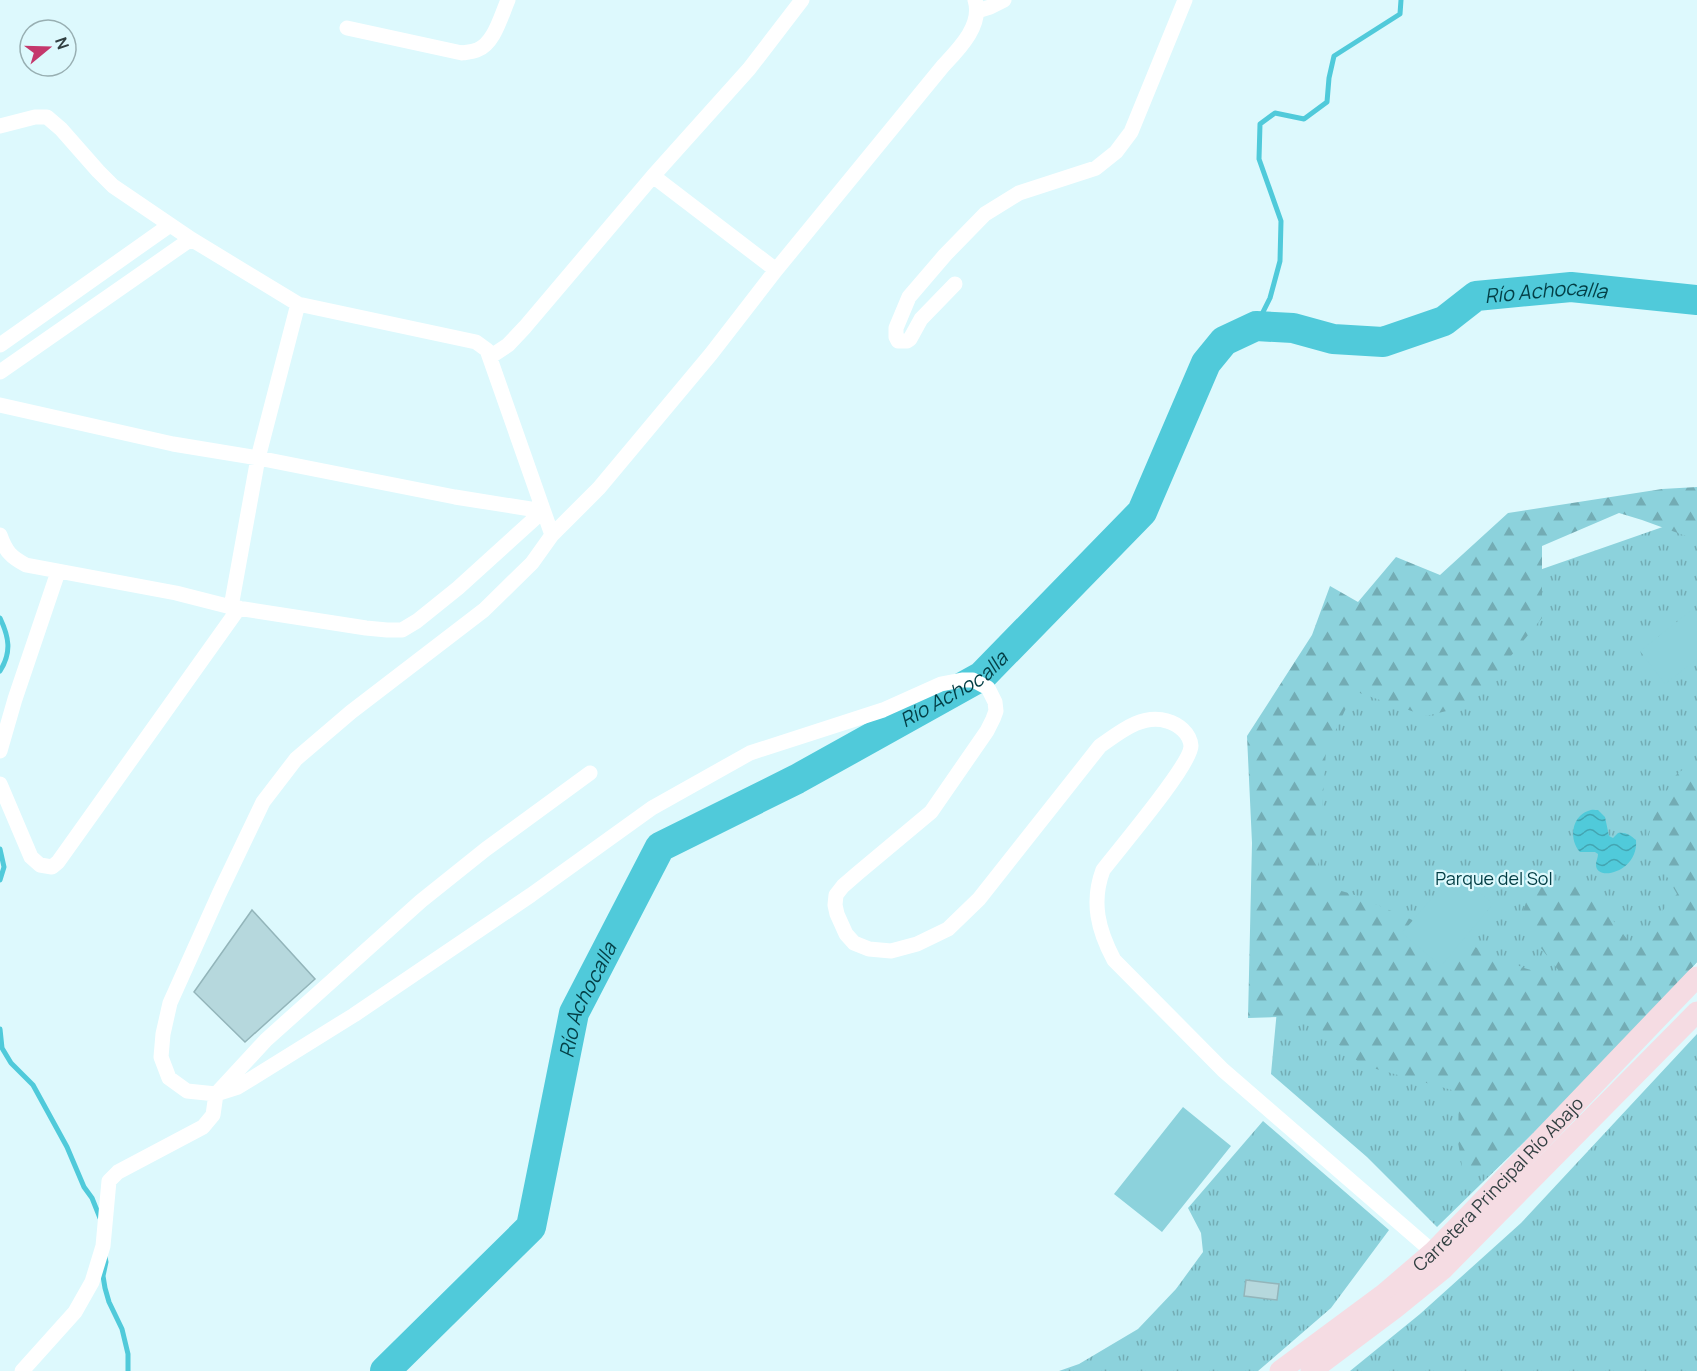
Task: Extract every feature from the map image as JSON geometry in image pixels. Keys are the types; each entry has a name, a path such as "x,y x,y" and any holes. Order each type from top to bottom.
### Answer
{"main road":[{"name":"Carretera Principal Río Abajo","path":"1280,1371 1384,1294 1438,1260 1472,1212 1697,977"},
{"name":"Carretera Principal Río Abajo","path":"1311,1371 1395,1308 1438,1260 1697,1012"}],"street":[{"path":"347,28 462,53 468,52 486,45 494,33 507,0"},
{"path":"490,357 508,345 525,327 749,69 802,0"},
{"path":"1004,0 990,7 976,5 976,18 961,47 776,270 711,354 599,488 552,535 532,563 484,610 351,712 296,759 263,802 190,957 170,1003 163,1034 161,1057 169,1078 187,1091 216,1094 238,1087 354,1015 531,895 662,802 750,753 883,710 941,684 973,680 983,684 992,694 996,711 987,731 931,812 843,886 836,895 837,914 846,934 854,943 869,949 891,951 917,944 948,929 979,899 1100,746 1126,728 1143,721 1161,719 1174,723 1188,736 1191,744 1190,754 1173,781 1102,870 1096,905 1105,943 1114,960 1223,1070 1438,1260"},
{"path":"954,284 921,319 910,339 898,341 896,328 909,297 945,255 985,214 1019,193 1096,168 1116,152 1131,132 1185,0"},
{"path":"0,126 35,117 47,117 61,129 113,186 191,239 298,304 476,342 487,350 552,535"},
{"path":"653,177 776,270"},
{"path":"0,345 170,225"},
{"path":"0,372 191,239"},
{"path":"0,784 31,856 40,865 52,867 58,862 235,607 258,458 298,304"},
{"path":"0,405 173,444 258,458 455,497 543,511"},
{"path":"0,535 4,548 13,558 26,565 176,593 235,607 377,629 402,630 417,621 458,588 543,511"},
{"path":"0,752 15,699 58,572"},
{"path":"22,1371 75,1312 92,1282 104,1245 109,1180 118,1172 204,1127 213,1115 216,1094 266,1040 421,901 486,849 590,773"}],"green space":[{"path":"1697,487 1697,540 1619,513 1542,546 1542,618 1471,705 1426,716 1354,691 1326,751 1317,884 1352,894 1524,968 1566,980 1530,934 1521,916 1532,887 1587,885 1632,946 1677,894 1647,842 1655,812 1676,775 1691,763 1697,766 1697,962 1610,1058 1489,1176 1462,1166 1458,1142 1459,1092 1362,1065 1306,1016 1248,1018 1252,843 1247,736 1312,635 1330,586 1358,602 1396,557 1440,575 1508,513 1662,489"},
{"name":"Parque del Sol","path":"1697,515 1697,962 1610,1058 1437,1227 1367,1157 1271,1074 1312,635 1525,575"},
{"path":"1693,609 1697,615 1697,659 1665,684 1640,651"},
{"path":"1455,871 1493,904 1441,966 1402,933"},
{"path":"1697,1034 1697,1371 1350,1371 1420,1314 1521,1223"},
{"path":"1183,1107 1231,1146 1162,1232 1114,1194"},
{"path":"1263,1121 1389,1230 1331,1308 1258,1371 1059,1371 1079,1364 1138,1329 1176,1289 1203,1252 1201,1233 1188,1208"}],"water":[{"path":"1589,810 1598,810 1605,817 1609,836 1613,838 1618,833 1623,833 1636,840 1631,860 1624,867 1609,873 1602,873 1598,870 1596,864 1598,854 1580,852 1574,841 1575,823 1578,818"}],"building":[{"path":"252,910 315,979 245,1042 194,992"},
{"path":"1246,1280 1279,1284 1277,1300 1244,1296"}],"waterway":[{"path":"1256,326 1270,298 1280,261 1281,221 1259,159 1260,124 1275,113 1304,119 1327,102 1334,56 1400,14 1401,0"},
{"name":"Río Achocalla","path":"385,1371 531,1227 574,1013 660,847 797,779 982,676 1142,512 1206,363 1224,341 1256,326 1293,328 1333,339 1383,342 1444,321 1476,296 1571,287 1697,300"},
{"path":"0,618 8,644 8,651 0,671"},
{"path":"0,849 4,867 0,880"},
{"path":"0,1029 2,1048 11,1063 33,1085 67,1147 100,1218"},
{"path":"105,1257 103,1276 105,1288 122,1329 128,1354 128,1371"}]}
